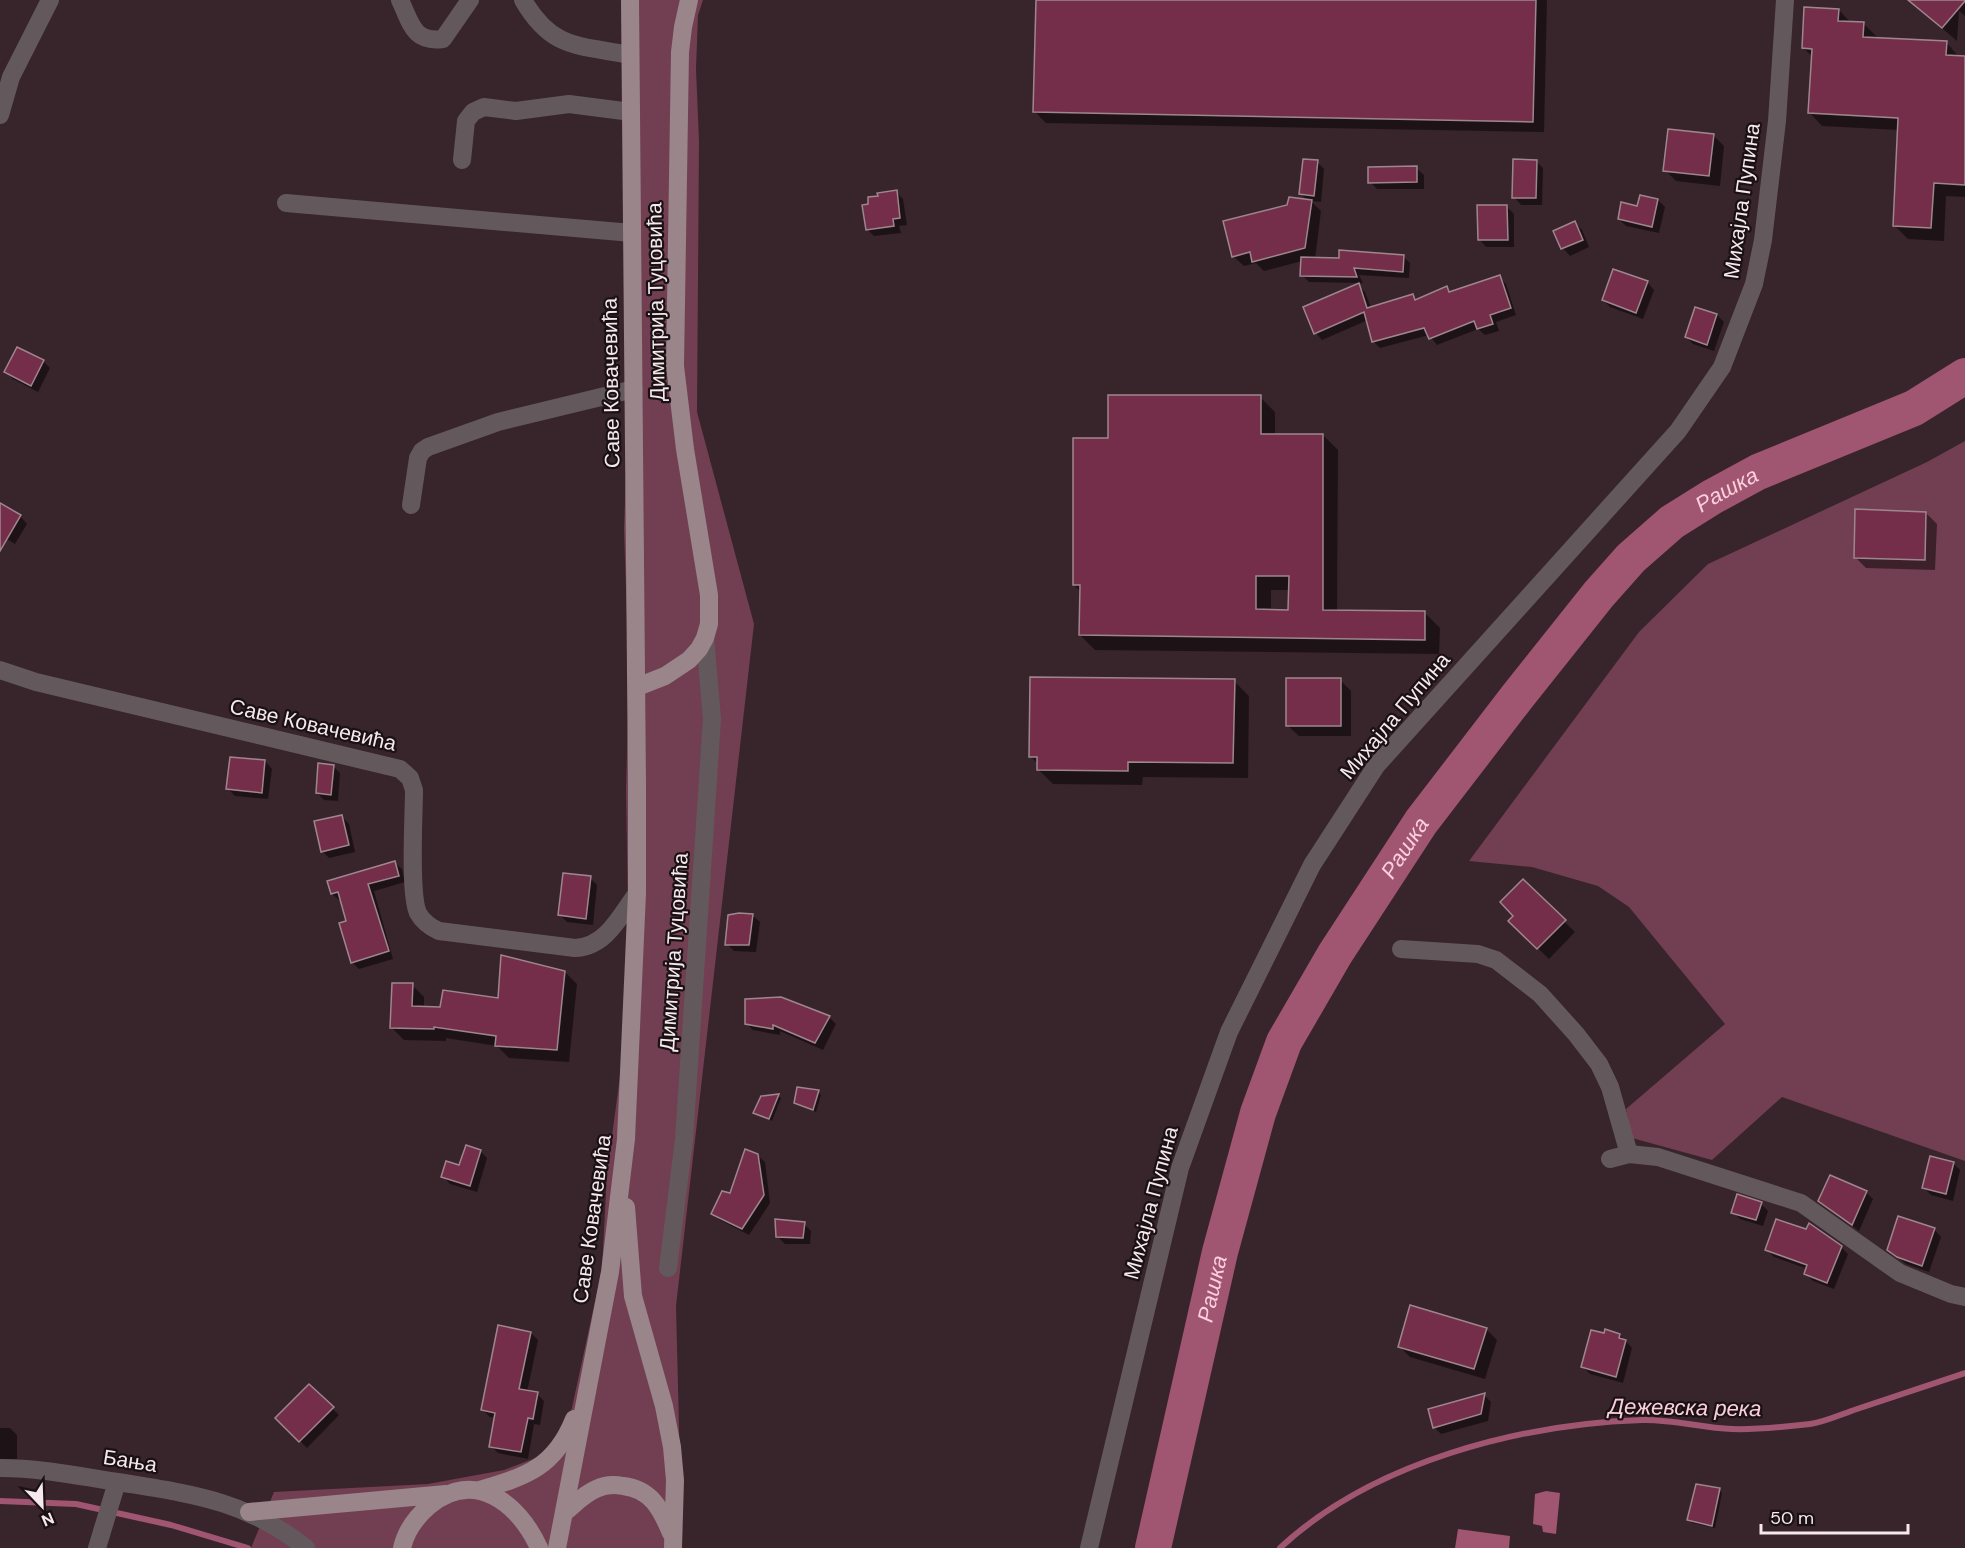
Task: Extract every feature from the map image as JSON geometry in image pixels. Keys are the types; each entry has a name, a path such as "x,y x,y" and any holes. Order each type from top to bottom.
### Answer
{"main road":[{"name":"Саве Ковачевића","path":"557,1548 610,1272 623,1167 632,1045 637,893 637,687 630,0"},
{"name":"Димитрија Туцовића","path":"689,0 683,27 680,62 675,366 681,422 709,595 709,624 705,638"},
{"path":"637,687 678,669 699,650 705,638"},
{"path":"623,1167 633,1296 664,1406 672,1447 675,1480 673,1544"},
{"path":"249,1512 480,1490 521,1476 534,1470 558,1451 566,1438 590,1377"},
{"path":"565,1512 595,1489 613,1485 635,1487 659,1506 673,1544"},
{"path":"480,1490 501,1501 519,1516 539,1548"},
{"path":"402,1548 408,1531 420,1514 446,1494"}],"street":[{"path":"0,115 11,77 50,0"},
{"path":"400,0 413,28 420,37 430,41 443,39 470,0"},
{"path":"524,0 538,23 552,36 566,42 630,55"},
{"name":"Михајла Пупина","path":"1089,1548 1180,1168 1229,1032 1312,865 1376,766 1677,431 1722,367 1754,284 1763,240 1777,121 1785,0"},
{"path":"462,160 466,121 473,112 484,107 516,111 569,104 631,112"},
{"path":"286,203 632,233"},
{"path":"411,505 418,458 428,447 498,422 634,389"},
{"name":"Димитрија Туцовића","path":"668,1269 684,1139 712,719 705,638"},
{"name":"Саве Ковачевића","path":"0,670 58,687 400,769 410,778 414,790 414,891 417,911 424,922 439,932 575,948 589,946 599,942 607,934 637,893"},
{"path":"1401,950 1478,954 1496,960 1540,994 1599,1064 1610,1086 1629,1154"},
{"path":"1611,1159 1629,1154 1658,1157 1801,1203 1900,1273 1965,1298"},
{"name":"Бања","path":"0,1468 64,1473 196,1495 249,1512 279,1528 306,1548"},
{"path":"96,1548 117,1482"}],"shaded area":[{"path":"622,0 703,0 698,15 696,69 699,141 697,412 754,624 676,1306 682,1548 251,1548 274,1492 428,1484 504,1470 538,1457 568,1426 602,1269 607,1173 621,1069 628,909 626,790 629,681 624,529 628,419"},
{"path":"1965,441 1965,1161 1782,1097 1712,1160 1632,1138 1626,1109 1725,1024 1629,907 1598,886 1532,867 1469,861 1639,632 1708,564 1927,462"},
{"path":"1546,1491 1560,1493 1556,1534 1543,1532 1542,1526 1533,1524 1535,1494"},
{"path":"1458,1529 1510,1536 1509,1548 1455,1548"}],"building":[{"path":"1036,0 1536,0 1533,122 1033,112"},
{"path":"1908,0 1965,0 1965,1 1942,28"},
{"path":"1804,7 1839,9 1838,21 1864,22 1863,37 1947,41 1946,55 1965,56 1965,185 1934,183 1931,228 1893,226 1898,118 1808,113 1812,49 1802,48"},
{"path":"1668,129 1714,134 1709,176 1663,171"},
{"path":"1303,159 1318,160 1314,196 1299,194"},
{"path":"1513,159 1537,160 1536,198 1512,198"},
{"path":"1417,166 1417,182 1368,183 1368,167"},
{"path":"897,190 900,218 893,219 894,226 866,230 862,205 868,204 868,197"},
{"path":"1640,195 1658,199 1652,227 1618,219 1621,202 1637,206"},
{"path":"1289,197 1312,200 1305,248 1252,262 1250,252 1232,257 1223,221 1287,205"},
{"path":"1477,205 1507,205 1508,240 1478,240"},
{"path":"1575,221 1583,240 1561,249 1553,231"},
{"path":"1339,250 1404,255 1403,272 1354,268 1357,277 1300,276 1301,257 1339,258"},
{"path":"1613,269 1648,281 1636,313 1602,300"},
{"path":"1500,275 1511,308 1490,315 1493,324 1477,329 1474,321 1429,339 1424,328 1372,342 1364,312 1314,334 1303,307 1359,283 1367,308 1413,294 1415,300 1447,286 1449,292"},
{"path":"1695,307 1717,314 1707,345 1685,337"},
{"path":"17,347 44,360 31,386 4,372"},
{"path":"1108,395 1261,395 1261,434 1323,434 1323,610 1425,611 1425,640 1079,635 1080,585 1073,585 1073,438 1108,438","holes":["1256,576 1289,576 1288,610 1256,609"]},
{"path":"0,503 21,515 0,551"},
{"path":"1855,509 1926,512 1925,560 1854,558"},
{"path":"1030,677 1235,679 1233,763 1128,762 1128,771 1037,770 1037,757 1029,757"},
{"path":"1286,678 1341,678 1341,726 1286,726"},
{"path":"230,757 265,760 262,793 226,789"},
{"path":"318,763 334,765 331,795 316,793"},
{"path":"342,815 349,845 321,852 314,821"},
{"path":"395,861 399,876 368,884 389,951 351,963 339,923 346,921 338,892 331,894 327,881"},
{"path":"563,873 591,876 586,919 558,915"},
{"path":"1523,879 1566,920 1537,949 1508,921 1513,916 1500,902"},
{"path":"753,914 749,945 725,945 728,915"},
{"path":"501,955 565,971 557,1050 495,1046 496,1036 434,1027 434,1029 390,1028 392,983 413,983 412,1006 440,1007 443,990 498,998"},
{"path":"781,997 830,1016 815,1043 773,1025 773,1029 745,1024 745,999"},
{"path":"797,1087 819,1090 813,1110 794,1103"},
{"path":"779,1094 769,1119 753,1113 761,1096"},
{"path":"466,1145 481,1150 470,1186 441,1177 446,1161 459,1165"},
{"path":"745,1149 758,1154 764,1195 742,1229 711,1214 722,1191 730,1193"},
{"path":"1930,1156 1954,1162 1946,1194 1922,1188"},
{"path":"1830,1175 1867,1191 1852,1225 1818,1201"},
{"path":"1737,1194 1762,1202 1756,1220 1731,1213"},
{"path":"1898,1216 1935,1228 1922,1266 1897,1257 1887,1250"},
{"path":"775,1219 805,1222 803,1238 776,1237"},
{"path":"1776,1219 1806,1229 1809,1223 1842,1246 1827,1283 1804,1274 1807,1265 1765,1250"},
{"path":"1410,1305 1487,1328 1474,1369 1398,1347"},
{"path":"498,1325 531,1332 519,1389 538,1392 533,1419 528,1418 521,1452 489,1447 495,1413 481,1410"},
{"path":"1605,1329 1620,1334 1619,1338 1626,1340 1616,1377 1581,1367 1591,1330 1604,1333"},
{"path":"309,1384 334,1407 299,1442 275,1418"},
{"path":"1485,1393 1481,1414 1433,1428 1428,1409"},
{"path":"1696,1484 1720,1488 1712,1526 1687,1520"}],"waterway":[{"name":"Рашка","path":"1153,1548 1220,1252 1258,1113 1284,1042 1335,954 1421,822 1599,594 1631,558 1672,522 1758,472 1914,408 1965,376"},
{"name":"Дежевска река","path":"1280,1548 1317,1518 1358,1492 1450,1453 1498,1440 1595,1423 1642,1420 1732,1429 1761,1429 1810,1424 1828,1420 1965,1373"},
{"path":"0,1501 76,1504 171,1525 248,1548"}]}
